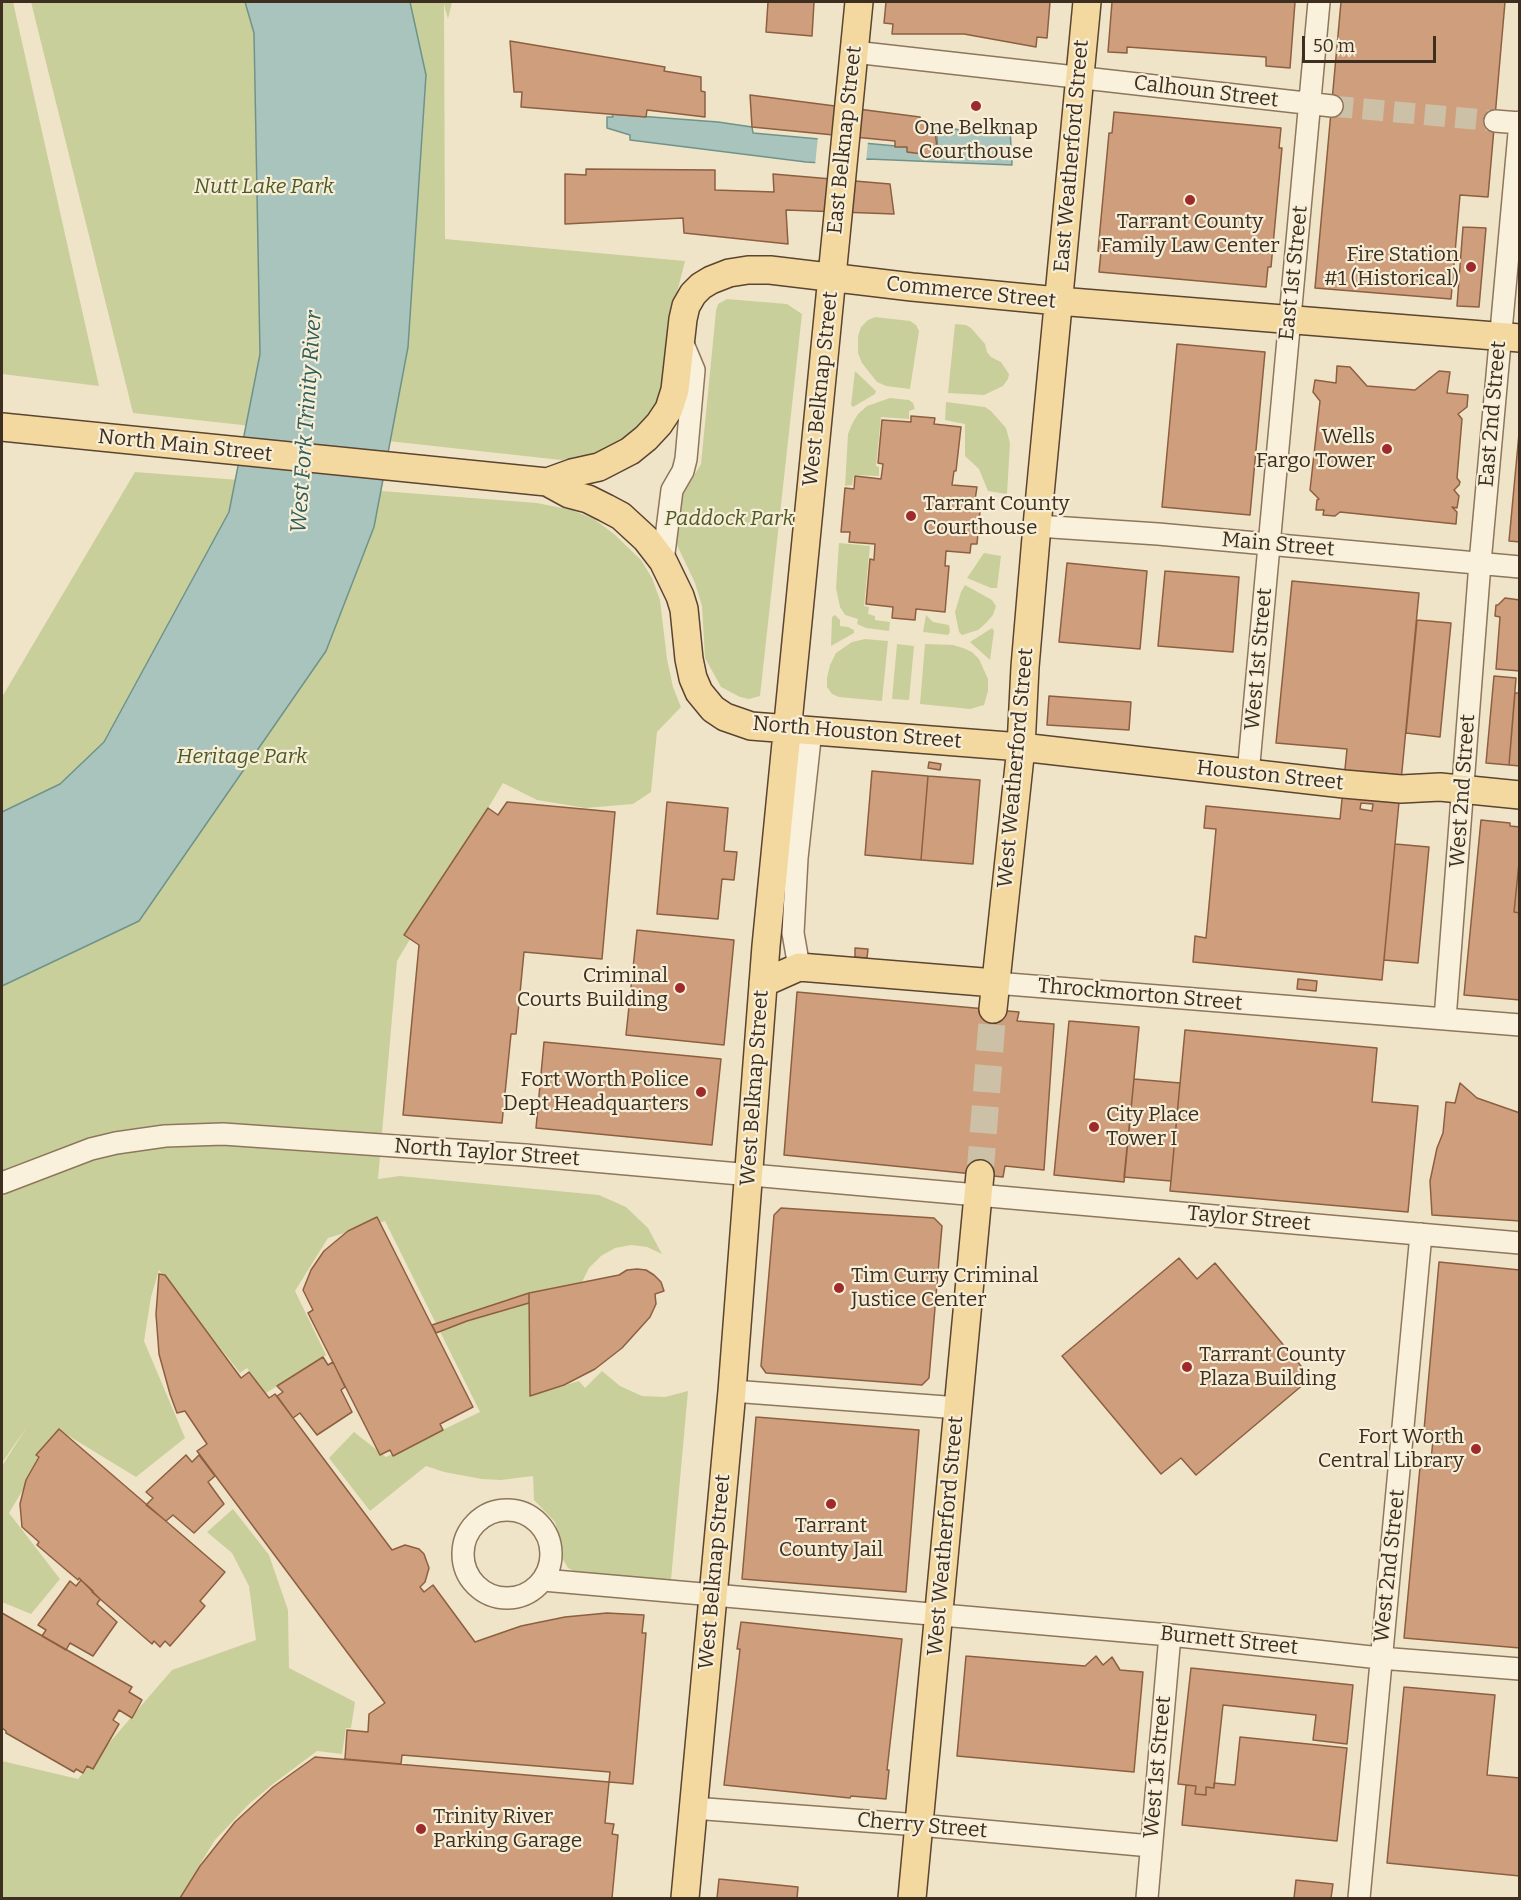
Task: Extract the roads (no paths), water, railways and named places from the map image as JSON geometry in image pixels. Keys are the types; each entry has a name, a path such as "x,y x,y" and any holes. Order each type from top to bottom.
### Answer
{"main road":[{"name":"East Belknap Street","path":"832,278 859,2"},
{"name":"East Weatherford Street","path":"1037,526 1086,2"},
{"name":"Commerce Street","path":"544,482 599,467 616,459 646,438 669,409 675,390 686,306 693,294 701,286 729,273 748,270 770,270 1058,301 1510,336"},
{"name":"West Belknap Street","path":"685,1899 732,1391 763,983 799,729 832,278"},
{"name":"North Main Street","path":"2,428 544,482"},
{"name":"North Houston Street","path":"544,482 569,495 588,499 621,516 646,539 663,561 682,602 693,678 705,702 724,717 751,726 1021,747"},
{"name":"West Weatherford Street","path":"994,996 1021,747 1037,526"},
{"name":"Houston Street","path":"1021,747 1248,774 1401,789 1440,787 1520,795"},
{"name":"Throckmorton Street","path":"763,983 799,967 994,996"},
{"name":"West Weatherford Street","path":"912,1899 980,1184"}],"street":[{"name":"East 1st Street","path":"1269,544 1290,319 1321,106 1320,2"},
{"name":"Calhoun Street","path":"854,52 1321,106"},
{"path":"1495,121 1519,122"},
{"name":"East 2nd Street","path":"1480,563 1510,336 1519,122"},
{"path":"663,561 672,490 683,471 686,459 694,370 681,339"},
{"name":"Main Street","path":"1037,526 1158,534 1520,567"},
{"name":"West 1st Street","path":"1248,774 1269,544"},
{"name":"West 2nd Street","path":"1445,1019 1480,563"},
{"path":"799,729 793,933 799,967"},
{"name":"Throckmorton Street","path":"994,996 1445,1019 1520,1025"},
{"name":"North Taylor Street","path":"2,1183 91,1149 141,1138 223,1134 525,1155 749,1176 980,1184"},
{"name":"Taylor Street","path":"980,1184 1421,1234 1520,1243"},
{"name":"West 2nd Street","path":"1359,1899 1421,1234"},
{"path":"732,1391 959,1408"},
{"path":"510,1509 525,1513 538,1522 547,1535 551,1550 550,1565 543,1580 532,1590 518,1597 503,1599 488,1595 475,1586 466,1574 462,1558 463,1543 470,1529 481,1518 495,1511 510,1509"},
{"name":"Burnett Street","path":"543,1580 1170,1635 1380,1658 1520,1669"},
{"name":"West 1st Street","path":"1147,1899 1170,1635"},
{"name":"Cherry Street","path":"693,1808 1151,1846"}],"water":[{"name":"West Fork Trinity River","path":"245,2 410,2 426,75 408,347 374,527 326,651 139,921 2,986 2,812 60,784 104,742 229,512 260,354 254,33"},
{"path":"612,114 718,122 752,127 753,133 907,147 938,156 934,125 976,133 978,127 996,131 996,126 1010,128 1012,165 868,159 838,164 806,162 630,140 630,135 607,128 607,117 613,117"}],"tunnel":[{"path":"1332,106 1495,121"},
{"path":"980,1174 993,1009"}],"place":[{"name":"One Belknap Courthouse","path":"976,106"},
{"name":"Tarrant County Family Law Center","path":"1190,200"},
{"name":"Fire Station #1 (Historical)","path":"1471,267"},
{"name":"Wells Fargo Tower","path":"1387,449"},
{"name":"Tarrant County Courthouse","path":"911,516"},
{"name":"Criminal Courts Building","path":"680,988"},
{"name":"Fort Worth Police Dept Headquarters","path":"701,1092"},
{"name":"City Place Tower I","path":"1094,1127"},
{"name":"Tim Curry Criminal Justice Center","path":"839,1288"},
{"name":"Tarrant County Plaza Building","path":"1187,1367"},
{"name":"Fort Worth Central Library","path":"1476,1449"},
{"name":"Tarrant County Jail","path":"831,1504"},
{"name":"Trinity River Parking Garage","path":"421,1829"}],"park label":[{"name":"Nutt Lake Park","path":"264,187"},
{"name":"Paddock Park","path":"729,519"},
{"name":"Heritage Park","path":"242,757"}]}
